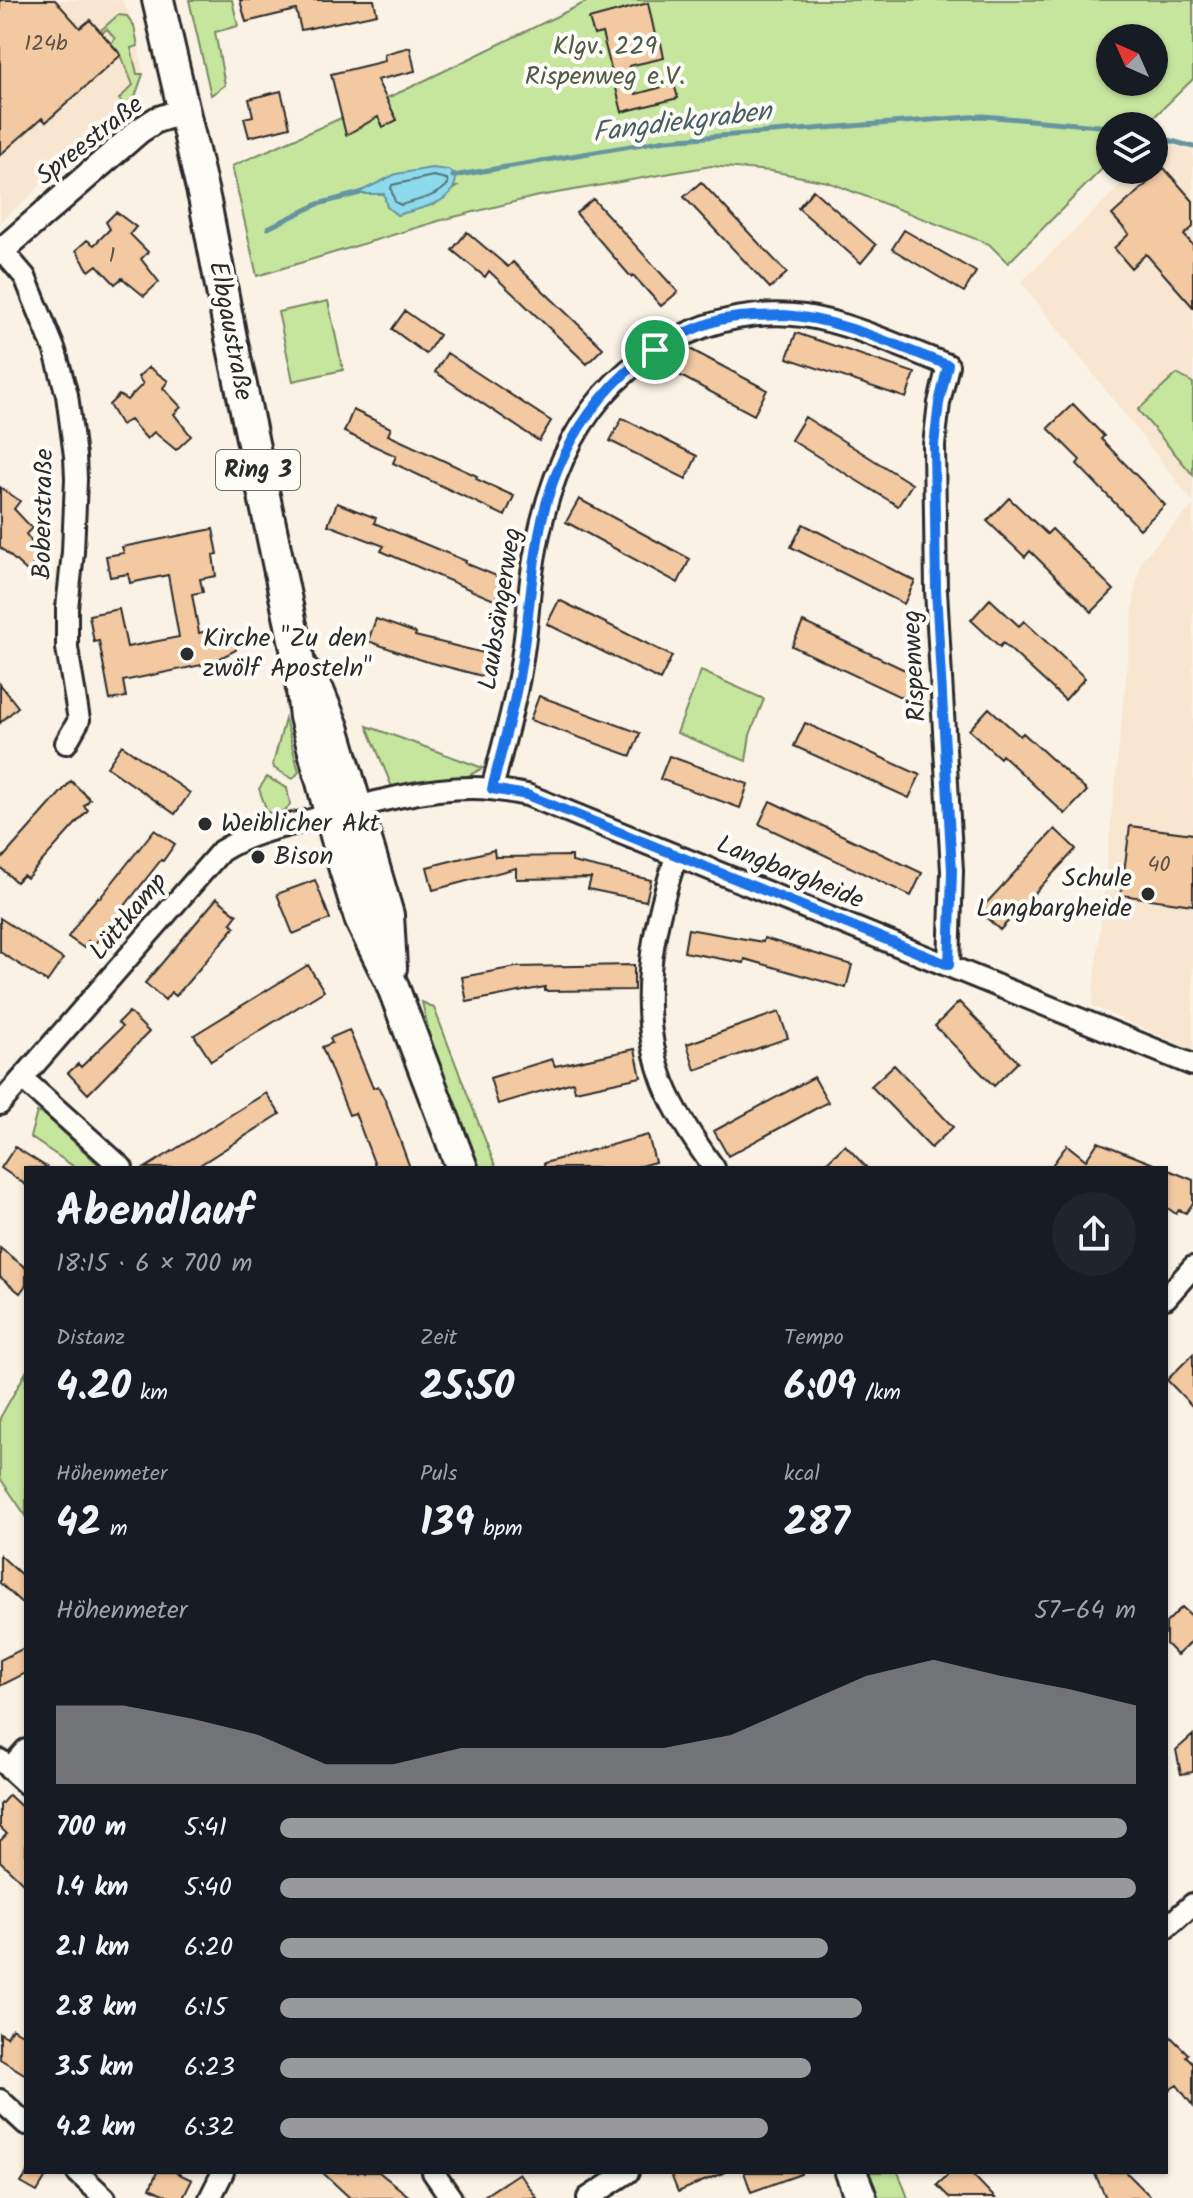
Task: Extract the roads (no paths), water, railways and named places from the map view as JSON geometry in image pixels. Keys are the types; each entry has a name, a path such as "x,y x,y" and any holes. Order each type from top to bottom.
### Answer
{"main road":[{"name":"Elbgaustraße","path":"158,0 205,202 299,663 327,711 361,921 391,982 461,1166"},
{"path":"852,2174 861,2198"}],"street":[{"name":"Spreestraße","path":"1,251 139,131 156,120 183,111"},
{"name":"Boberstraße","path":"1,251 25,277 46,326 67,395 75,456 67,648 79,720 66,743"},
{"name":"Laubsängerweg","path":"492,789 519,679 531,579 547,497 554,476 579,428 620,376 655,350 714,322 785,315 806,316 850,329 948,365"},
{"name":"Rispenweg","path":"948,365 934,445 936,590 952,871 949,965"},
{"name":"Langbargheide","path":"343,811 443,790 492,789 527,795 1193,1065"},
{"name":"Lüttkamp","path":"0,1104 221,851 239,840 266,831 343,811"},
{"path":"676,857 658,912 651,956 649,1014 652,1043 663,1084 713,1166"},
{"path":"23,1079 120,1166"},
{"path":"1168,1296 1193,1267"},
{"path":"24,1751 5,1764 24,1782"},
{"path":"1168,1926 1193,1904"},
{"path":"0,2100 24,2122"},
{"path":"79,2174 105,2198"},
{"path":"210,2198 222,2174"},
{"path":"434,2174 451,2198"},
{"path":"588,2198 625,2174"}],"water":[{"path":"432,168 448,170 456,175 455,185 444,199 426,207 397,215 387,207 384,194 355,194 396,174"}],"waterway":[{"name":"Fangdiekgraben","path":"453,176 666,140 983,116 1096,126"},
{"name":"Fangdiekgraben","path":"1168,140 1193,147"},
{"name":"Fangdiekgraben","path":"268,228 318,204 360,193"}],"place":[{"name":"Kirche \"Zu den zwölf Aposteln\"","path":"187,654"},
{"name":"Weiblicher Akt","path":"205,824"},
{"name":"Bison","path":"258,857"},
{"name":"Schule Langbargheide","path":"1148,894"}],"park label":[{"name":"Klgv. 229 Rispenweg e.V.","path":"605,62"}]}
